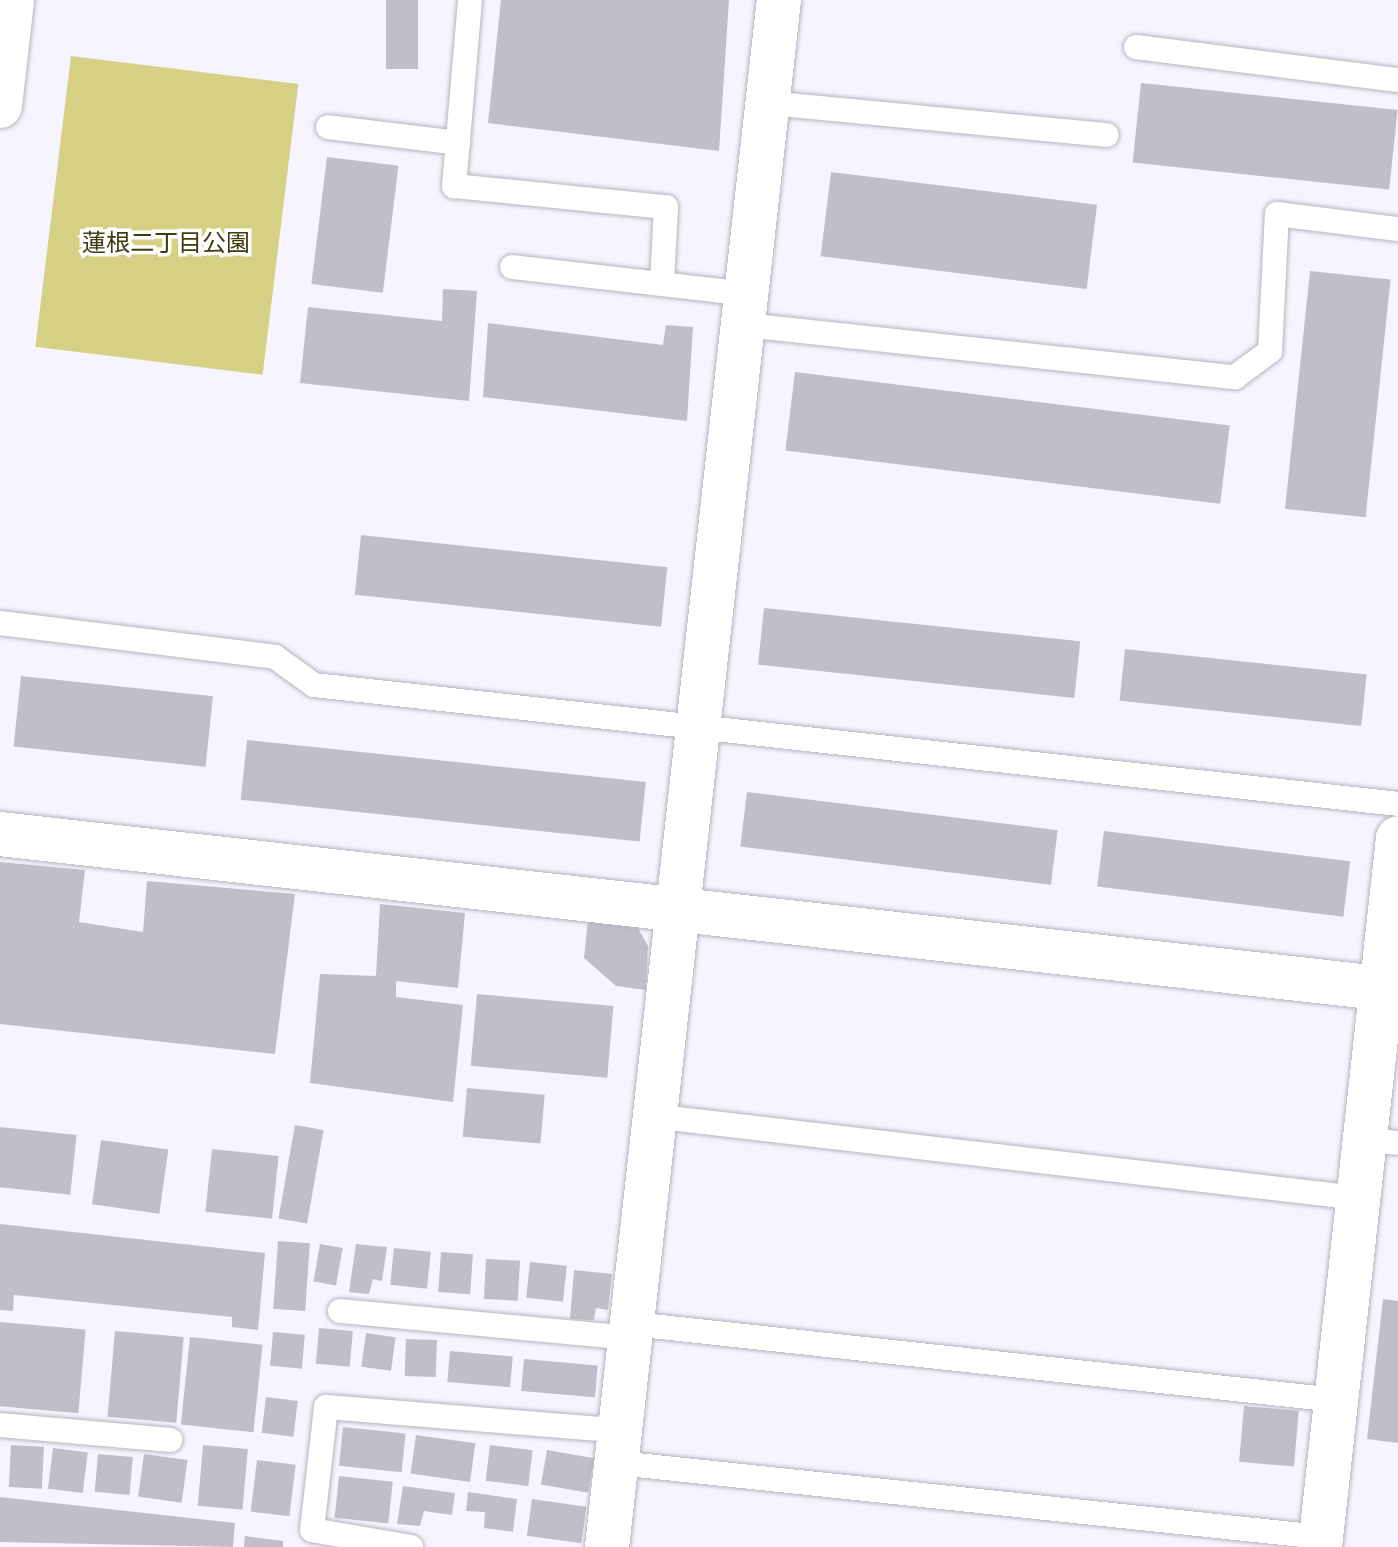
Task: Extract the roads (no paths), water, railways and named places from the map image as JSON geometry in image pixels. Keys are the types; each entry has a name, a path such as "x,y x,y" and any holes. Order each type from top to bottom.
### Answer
{"street":[{"path":"0,106 12,0"},
{"path":"607,1547 620,1447 652,1116 747,309 779,0"},
{"path":"0,834 1390,990"},
{"path":"1320,1542 1359,1198 1382,1141 1398,838"}],"lane":[{"path":"470,0 454,186 666,207 662,284"},
{"path":"1136,47 1398,80"},
{"path":"768,103 1106,135"},
{"path":"328,127 458,143"},
{"path":"512,267 662,284 747,309 1235,377 1270,351 1277,214 1398,229"},
{"path":"0,623 275,657 314,685 695,731 1398,804"},
{"path":"652,1116 1359,1198"},
{"path":"340,1311 632,1331 1336,1400"},
{"path":"411,1547 312,1530 326,1407 1320,1542"},
{"path":"0,1425 170,1440"}],"park label":[{"name":"蓮根二丁目公園","path":"166,243"}]}
